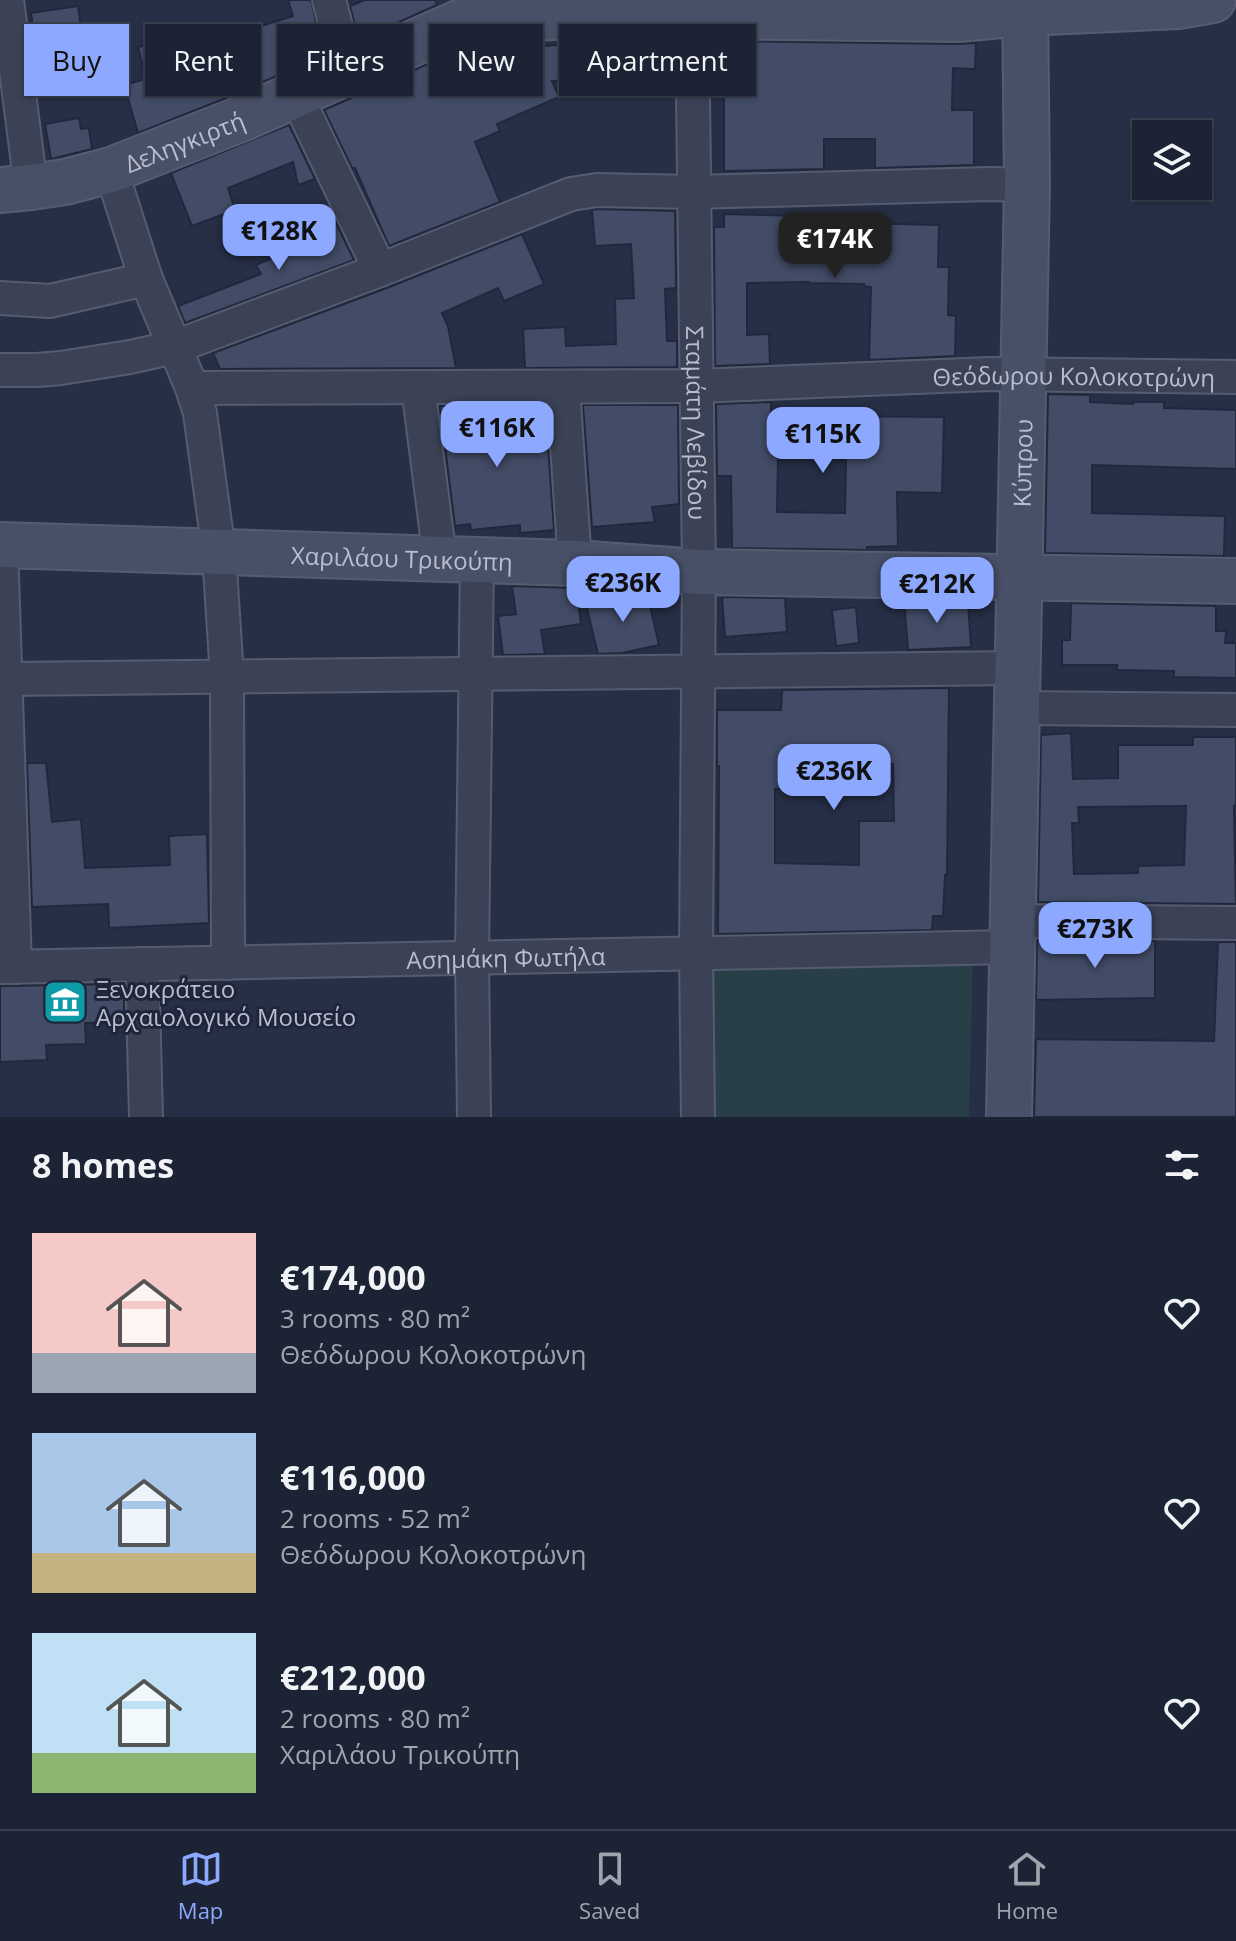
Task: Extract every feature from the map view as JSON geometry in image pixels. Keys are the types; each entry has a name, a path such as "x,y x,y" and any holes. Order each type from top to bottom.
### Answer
{"street":[{"path":"7,0 15,188"},
{"path":"329,0 335,24"},
{"name":"Δεληγκιρτή","path":"413,44 467,21 603,7 692,17 958,19 1025,7 1178,6 1213,0"},
{"name":"Κύπρου","path":"1009,1117 1027,185 1025,7"},
{"name":"Σταμάτη Λεβίδου","path":"692,17 699,572 698,1117"},
{"name":"Δεληγκιρτή","path":"15,188 65,182 111,170 294,96"},
{"path":"296,96 380,270"},
{"path":"111,170 146,279 200,413 219,553 227,677 228,963"},
{"path":"0,370 61,368 175,347 571,194 597,190 693,192 1027,185"},
{"path":"0,298 50,301 146,279"},
{"name":"Θεόδωρου Κολοκοτρώνη","path":"192,388 697,386 990,374 1236,377"},
{"path":"418,387 458,559 476,674 472,958 474,1117"},
{"path":"563,387 575,563"},
{"path":"1,545 6,679 8,967"},
{"name":"Χαριλάου Τρικούπη","path":"1,545 575,563 699,572 1236,581"},
{"path":"6,679 699,672 1018,688 1236,710"},
{"name":"Ασημάκη Φωτήλα","path":"8,967 696,953 1236,923"},
{"path":"142,964 146,1117"}],"shaded area":[{"path":"973,956 969,1117 715,1117 713,961"}],"building":[{"path":"288,0 311,0 317,24 277,24 277,76 261,83 261,26 293,16"},
{"path":"365,0 435,0 437,5 395,24 355,24 350,6"},
{"path":"78,6 81,24 33,24 31,13"},
{"path":"756,41 976,43 975,69 953,68 952,110 974,110 974,165 875,168 875,139 824,139 824,169 724,171 724,96 756,96"},
{"path":"559,45 559,80 552,81 559,97 497,124 500,131 475,142 500,202 389,246 355,168 352,168 324,110 356,96 413,96 413,70 429,63 429,96 543,96 543,46"},
{"path":"145,46 145,75 138,47"},
{"path":"145,79 145,96 231,96 138,133 127,96 129,84"},
{"path":"79,118 81,129 89,128 92,149 51,159 45,124"},
{"path":"289,125 315,179 298,185 293,162 228,188 235,210 192,226 171,173"},
{"path":"592,210 675,211 676,288 665,289 667,341 677,341 677,367 525,368 523,329 565,327 566,346 616,344 615,299 634,298 631,244 595,246"},
{"path":"724,214 853,217 853,223 939,225 938,267 949,267 948,315 956,316 955,356 869,360 871,287 864,284 747,283 747,335 769,334 770,364 715,366 714,227 724,227"},
{"path":"334,219 354,260 185,323 178,306 261,274 256,265 310,242 306,232"},
{"path":"522,234 544,284 504,301 498,288 442,313 448,326 456,368 220,369 213,353 387,288"},
{"path":"1048,394 1090,395 1090,402 1164,402 1164,408 1236,410 1236,469 1092,465 1092,513 1225,516 1224,556 1045,553"},
{"path":"771,402 771,413 815,416 944,417 942,493 897,492 898,546 867,547 867,550 732,548 731,476 717,476 716,404","holes":["778,455 824,455 824,460 846,460 845,513 777,512"]},
{"path":"583,405 678,405 679,504 652,507 655,522 592,527"},
{"path":"440,406 526,406 529,436 547,434 554,530 520,533 520,525 471,530 470,524 455,526"},
{"path":"512,586 576,588 581,624 541,630 545,654 503,655 498,616 516,614"},
{"path":"647,593 659,645 622,653 598,654 586,605"},
{"path":"722,597 785,598 787,632 725,637"},
{"path":"904,600 968,602 971,647 908,650"},
{"path":"1071,603 1216,606 1216,631 1226,631 1225,643 1236,643 1236,678 1174,677 1174,671 1117,670 1117,665 1062,665 1062,640 1070,640"},
{"path":"856,607 859,643 836,646 832,610"},
{"path":"949,688 947,875 943,916 933,916 932,930 718,934 717,710 781,710 782,690","holes":["838,763 893,764 894,821 859,821 859,865 775,863 775,789 838,789"]},
{"path":"1071,733 1073,779 1118,778 1118,745 1193,745 1193,737 1236,737 1236,904 1038,902 1041,735","holes":["1186,806 1184,865 1138,866 1138,873 1074,874 1072,823 1079,823 1078,807"]},
{"path":"27,763 46,763 52,822 81,819 85,868 170,865 169,836 207,834 209,923 109,928 108,904 32,907"},
{"path":"1037,940 1155,941 1155,998 1036,1000"},
{"path":"1218,942 1236,942 1236,1117 1034,1117 1036,1039 1214,1041"},
{"name":"Ξενοκράτειο Αρχαιολογικό Μουσείο","path":"124,984 124,1022 85,1023 86,1044 46,1045 47,1060 0,1062 0,986"}],"place":[{"name":"Ξενοκράτειο Αρχαιολογικό Μουσείο","path":"65,1002"}]}
